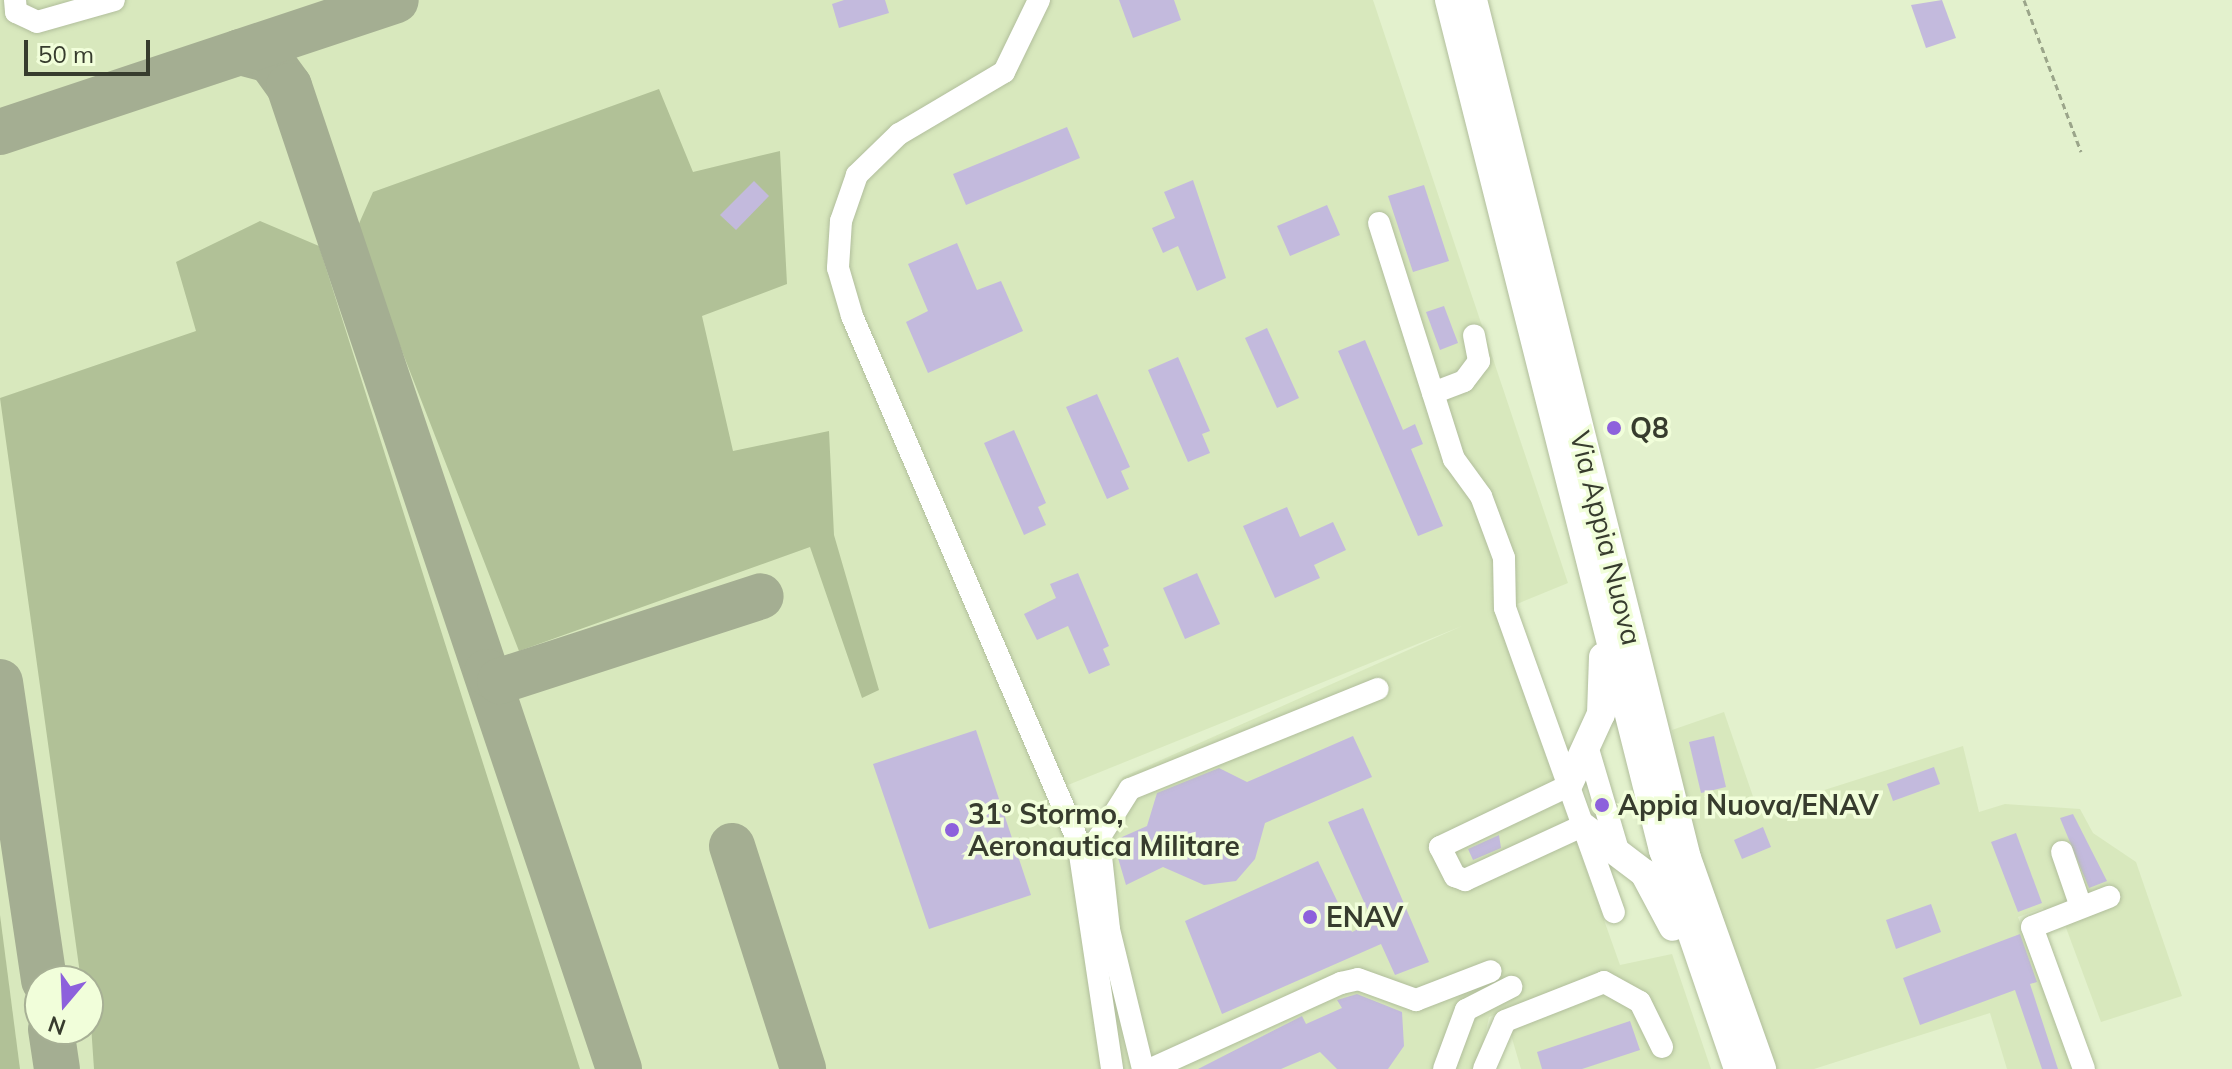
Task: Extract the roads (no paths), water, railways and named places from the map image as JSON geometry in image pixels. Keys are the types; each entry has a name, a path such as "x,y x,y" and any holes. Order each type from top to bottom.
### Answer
{"main road":[{"name":"Via Appia Nuova","path":"1449,0 1663,850 1738,1069"},
{"name":"Via Appia Nuova","path":"1473,0 1687,858 1762,1069"},
{"path":"1568,786 1588,749 1604,682 1595,581"},
{"path":"1582,826 1618,850 1650,882 1726,1036"}],"street":[{"path":"15,0 16,12 37,22 114,0"},
{"path":"1039,0 1004,72 899,134 857,175 841,221 838,268 852,316 1078,841 1112,1069"},
{"path":"1379,223 1454,459 1481,496 1504,558 1505,608 1614,912"},
{"path":"1433,393 1464,381 1479,361 1474,335"},
{"path":"1143,1069 1109,929 1099,838 1130,789 1378,689"},
{"path":"1588,749 1618,850"},
{"path":"1568,786 1440,847 1455,876 1465,880 1582,826"},
{"path":"2062,852 2081,907"},
{"path":"2084,1069 2032,927 2109,897"},
{"path":"1151,1069 1341,983 1358,979 1416,1000 1491,971"},
{"path":"1484,1069 1505,1021 1604,982 1640,1002 1662,1047"},
{"path":"1444,1069 1466,1010 1511,987"}],"place":[{"name":"Q8","path":"1614,428"},
{"name":"Appia Nuova/ENAV","path":"1602,805"},
{"name":"31º Stormo, Aeronautica Militare","path":"952,830"},
{"name":"ENAV","path":"1310,917"}]}
